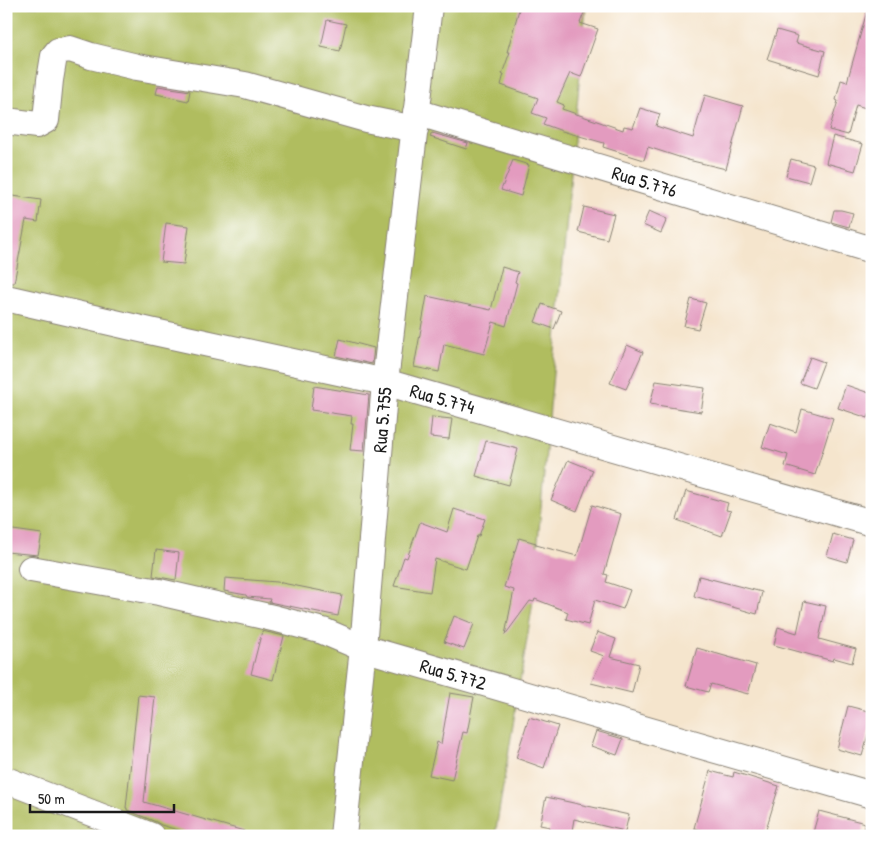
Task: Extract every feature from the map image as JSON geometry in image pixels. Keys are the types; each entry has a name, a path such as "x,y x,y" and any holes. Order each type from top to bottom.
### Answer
{"street":[{"name":"Rua 5.755","path":"343,836 363,648 385,382 429,6"},
{"name":"Rua 5.776","path":"6,121 37,125 46,120 54,56 58,51 70,49 91,56 137,66 245,85 366,119 416,121 872,250"},
{"name":"Rua 5.774","path":"6,298 385,382 872,523"},
{"name":"Rua 5.772","path":"31,569 159,592 278,619 323,632 363,648 872,795"},
{"path":"6,780 143,834"}],"green space":[{"path":"6,6 586,6 532,608 495,836 6,836"}],"building":[{"path":"520,6 574,6 585,10 580,23 598,29 581,77 570,73 557,102 564,105 562,109 623,130 624,126 633,128 640,108 660,114 656,126 693,138 705,95 743,106 726,169 688,160 648,147 644,160 603,147 604,143 543,124 546,118 532,113 538,98 501,85 504,74 502,74 510,52 507,52"},
{"path":"867,11 872,11 872,110 856,105 848,135 829,130 838,101 836,100 841,80 847,82"},
{"path":"327,20 346,24 340,51 321,47"},
{"path":"777,30 798,36 796,43 825,51 819,75 767,59"},
{"path":"158,86 190,91 188,101 156,94"},
{"path":"432,133 468,143 466,149 430,137"},
{"path":"833,136 863,144 855,171 826,163"},
{"path":"791,159 814,165 809,182 786,176"},
{"path":"513,160 529,165 521,196 501,190"},
{"path":"6,195 41,200 38,222 26,220 14,283 6,283"},
{"path":"584,207 614,214 607,239 578,232"},
{"path":"834,210 853,213 849,227 831,222"},
{"path":"649,211 667,219 661,233 643,225"},
{"path":"166,223 189,226 184,264 161,262"},
{"path":"502,267 518,272 515,282 517,283 506,326 493,322 484,354 444,344 439,372 414,367 427,296 491,310"},
{"path":"691,299 706,303 698,329 684,326"},
{"path":"542,304 561,311 554,329 535,322"},
{"path":"340,339 374,348 372,364 336,356"},
{"path":"627,345 643,352 626,389 610,383"},
{"path":"810,357 824,362 814,388 800,383"},
{"path":"656,381 705,388 701,412 650,404"},
{"path":"846,385 872,394 872,408 868,418 838,408"},
{"path":"314,386 369,395 364,451 350,450 352,416 311,410"},
{"path":"802,409 833,418 815,475 785,466 788,455 762,447 770,423 796,432"},
{"path":"432,417 452,419 449,439 430,437"},
{"path":"486,441 518,449 509,485 476,476"},
{"path":"568,460 593,470 577,511 551,500"},
{"path":"686,491 728,503 726,510 731,511 722,536 677,520"},
{"path":"592,505 621,514 604,574 608,575 606,582 630,590 623,609 595,600 588,625 566,619 568,612 535,599 534,602 530,601 505,635 514,590 504,587 519,538 536,543 536,545 577,556"},
{"path":"454,509 485,519 466,569 435,559 430,592 394,586 404,557 407,558 420,522 447,532"},
{"path":"6,529 42,534 38,555 6,552"},
{"path":"833,534 853,540 847,562 827,556"},
{"path":"156,550 179,553 176,580 153,576"},
{"path":"699,576 762,592 757,614 694,596"},
{"path":"225,578 277,582 342,595 338,616 269,602 270,599 247,597 246,595 224,591"},
{"path":"804,601 826,606 819,639 856,649 852,663 834,658 833,661 774,645 778,627 797,633"},
{"path":"454,616 474,624 464,649 444,642"},
{"path":"262,631 284,636 273,680 251,674"},
{"path":"597,632 616,639 610,657 639,664 632,693 591,683 604,656 590,651"},
{"path":"697,648 756,665 748,694 711,684 708,692 686,686"},
{"path":"450,693 474,697 467,733 463,732 452,780 429,775 437,742 441,744"},
{"path":"138,695 155,697 144,802 244,831 243,836 198,836 161,825 127,810"},
{"path":"848,706 872,712 872,721 862,756 837,749"},
{"path":"529,717 558,726 544,768 516,758"},
{"path":"596,731 623,739 617,755 591,746"},
{"path":"710,771 733,777 734,772 779,786 764,836 723,836 694,828"},
{"path":"546,797 629,815 625,831 574,819 569,836 547,836 550,827 540,825"},
{"path":"819,811 865,823 861,836 812,836"}]}
